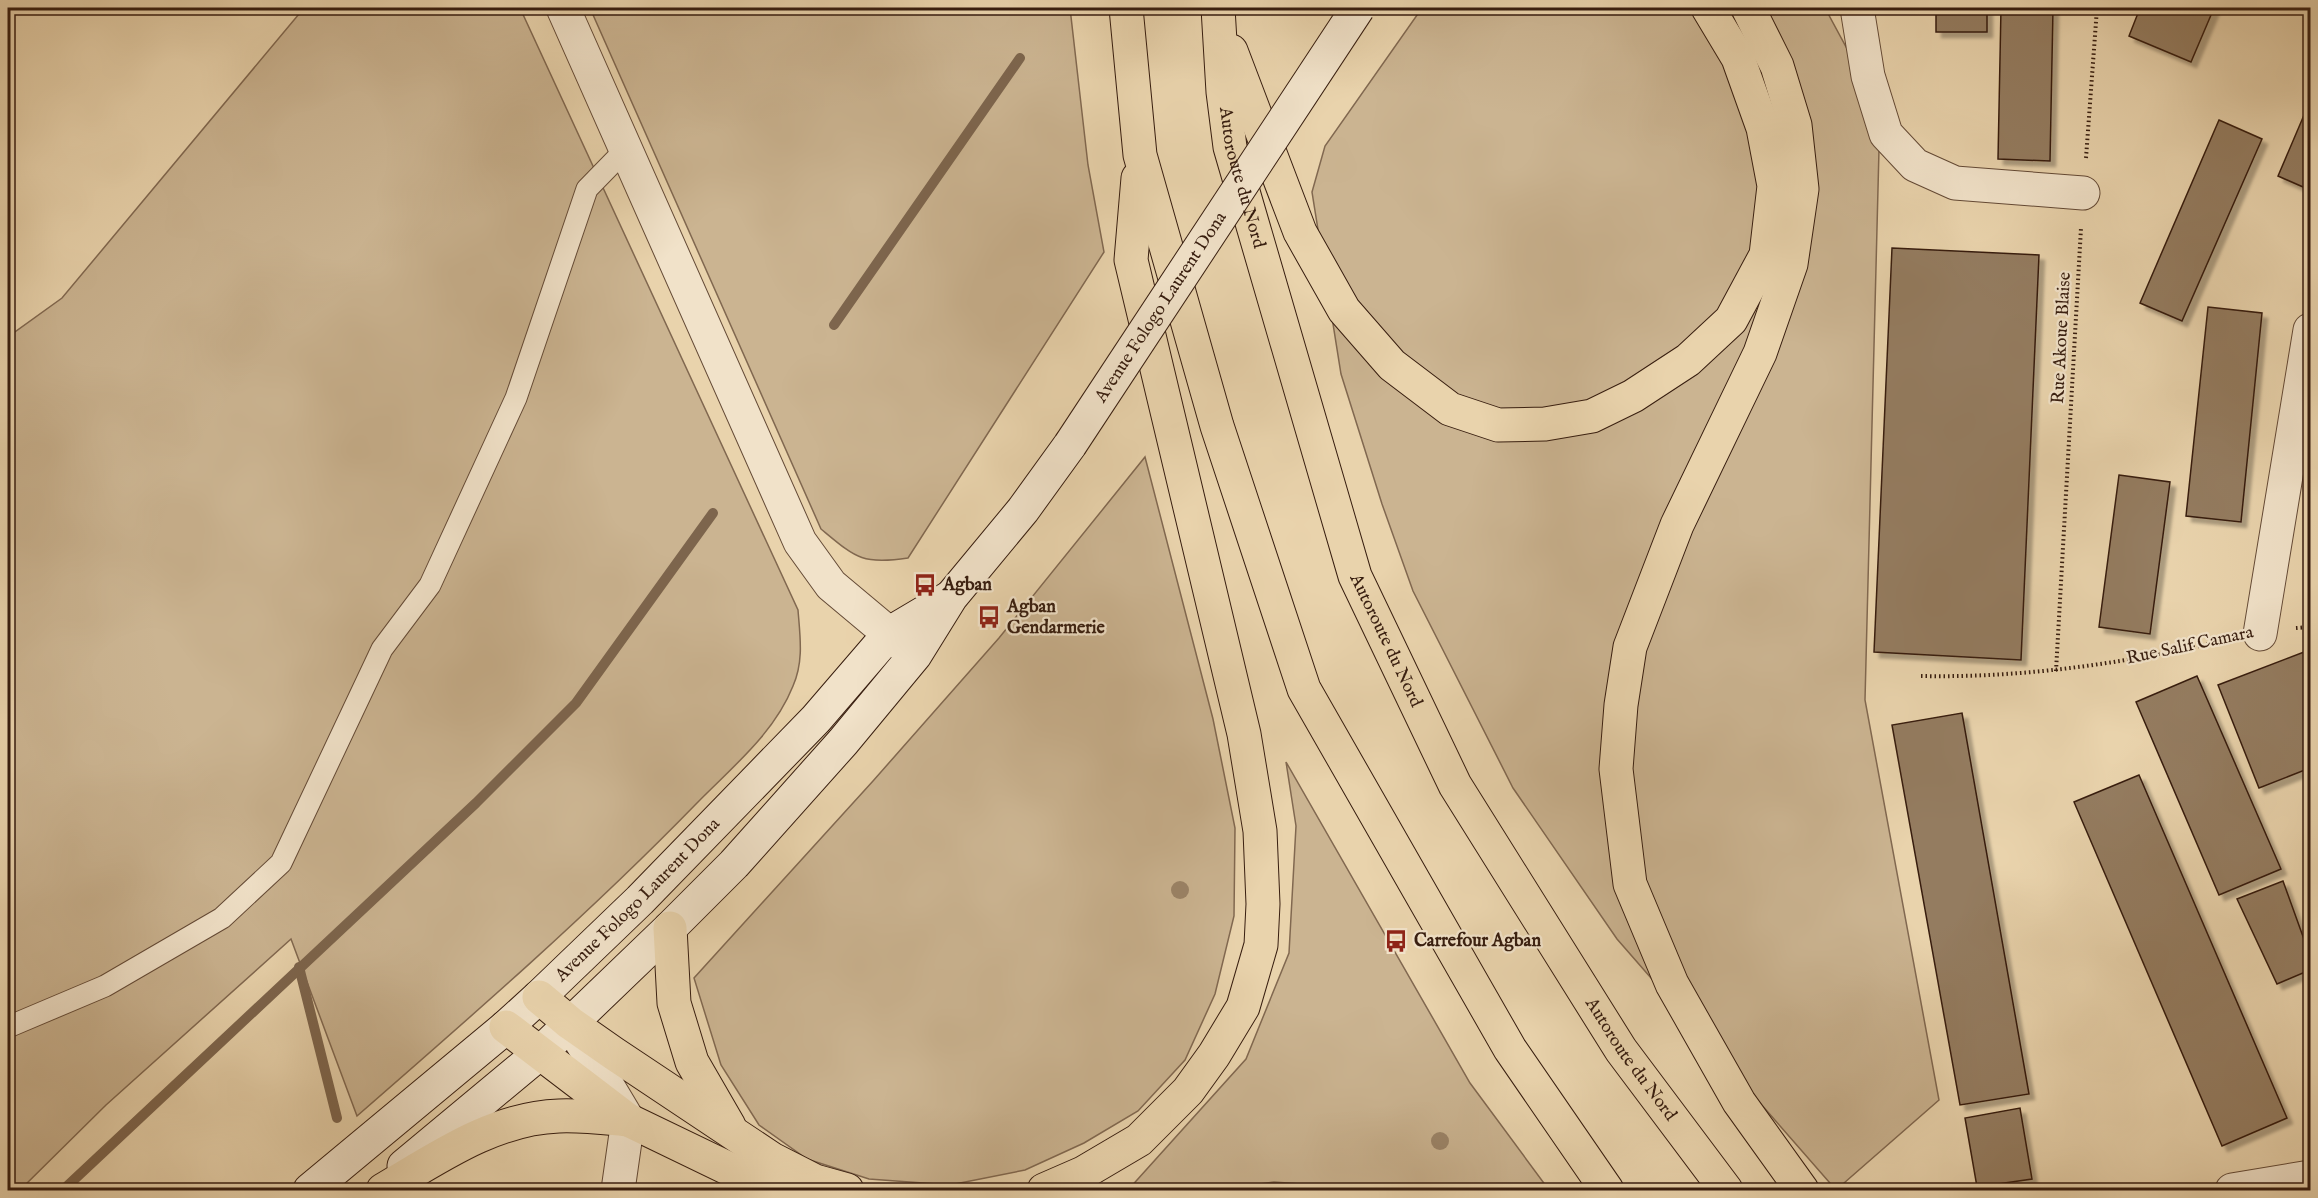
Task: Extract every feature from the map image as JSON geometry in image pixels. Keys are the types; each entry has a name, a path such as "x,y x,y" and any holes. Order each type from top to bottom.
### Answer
{"highway":[{"path":"1044,1191 1083,1173 1139,1140 1188,1091 1215,1055 1244,1007 1261,945 1263,904 1260,831 1244,734 1131,260 1140,155 1126,8"},
{"path":"1218,13 1300,232 1344,310 1392,365 1450,409 1498,425 1545,424 1592,416 1633,396 1688,360 1731,320 1766,255 1774,186 1763,128 1738,58 1708,8"},
{"path":"1748,8 1777,66 1795,125 1802,189 1791,264 1760,353 1677,525 1630,647 1621,705 1616,769 1630,884 1672,984 1739,1102 1802,1191"},
{"name":"Autoroute du Nord","path":"1218,13 1223,92 1230,147 1355,576 1455,785 1621,1050 1726,1191"},
{"path":"1140,155 1217,426 1304,689 1510,1048 1607,1191"},
{"path":"670,928 674,1003 692,1062 733,1133"},
{"path":"539,997 570,1023 772,1159 815,1181 847,1191"},
{"path":"506,1027 628,1120 773,1191"},
{"path":"383,1191 443,1154 500,1127 526,1120 560,1116 628,1120"}],"main road":[{"path":"563,8 800,542 831,585 915,655"},
{"name":"Avenue Fologo Laurent Dona","path":"375,1191 541,1052 670,928 750,846 843,742 915,655 951,597 1023,510 1070,445 1358,8"},
{"path":"1857,8 1868,76 1886,134 1915,165 1955,183 2084,193"},
{"name":"Rue Salif Camara","path":"2260,634 2310,330"},
{"name":"Avenue Fologo Laurent Dona","path":"310,1191 506,1027 640,900 808,728 890,633 951,597"},
{"path":"570,1023 628,1120 618,1191"},
{"path":"2232,1191 2310,1177"}],"lane":[{"path":"8,1027 105,986 222,918 281,863 382,650 430,585 516,398 587,189 626,149"}],"path":[{"name":"Rue Akoue Blaise","path":"2056,671 2097,8"},
{"name":"Rue Salif Camara","path":"1922,675 1976,677 2056,671 2173,653 2260,634"}],"shaded area":[{"path":"304,8 520,8 798,610 799,667 793,686 775,720 737,764 572,924 357,1116 291,939 106,1105 20,1190 8,1190 8,337 62,298"},
{"path":"590,8 1070,8 1088,165 1104,252 908,558 869,560 860,557 821,529"},
{"path":"1422,8 1825,8 1880,110 1865,700 1939,1100 1836,1190 1617,939 1513,788 1413,591 1382,504 1341,374 1312,192 1325,146"},
{"path":"1145,457 1213,719 1235,828 1234,916 1215,994 1185,1060 1138,1111 1084,1143 1025,1170 950,1185 869,1179 807,1159 759,1125 721,1065 694,978 999,638"},
{"path":"1286,762 1470,1083 1549,1190 1381,1190 1274,1182 1219,1190 1128,1190 1246,1059 1289,953 1296,826"}],"building":[{"path":"1936,8 1987,8 1987,32 1936,32"},
{"path":"2001,8 2053,9 2050,161 1998,159"},
{"path":"2140,8 2214,8 2191,62 2129,36"},
{"path":"2310,101 2310,190 2278,176"},
{"path":"2219,120 2262,139 2182,321 2140,303"},
{"path":"1892,248 2039,255 2021,660 1874,652"},
{"path":"2208,307 2262,313 2241,522 2186,516"},
{"path":"2119,475 2170,482 2150,634 2099,627"},
{"path":"2304,652 2310,670 2310,768 2259,788 2218,685"},
{"path":"2197,676 2281,869 2219,895 2136,702"},
{"path":"1962,713 2029,1094 1960,1105 1892,725"},
{"path":"2139,775 2287,1118 2222,1146 2074,802"},
{"path":"2283,881 2310,956 2310,970 2277,984 2237,899"},
{"path":"2020,1108 2032,1179 1977,1187 1965,1118"}],"waterway":[{"path":"834,325 1020,58"},
{"path":"63,1190 476,803 576,703 713,513"},
{"path":"299,967 337,1118"}],"place":[{"name":"Agban","path":"925,585"},
{"name":"Agban Gendarmerie","path":"989,617"},
{"name":"Carrefour Agban","path":"1396,941"}]}
